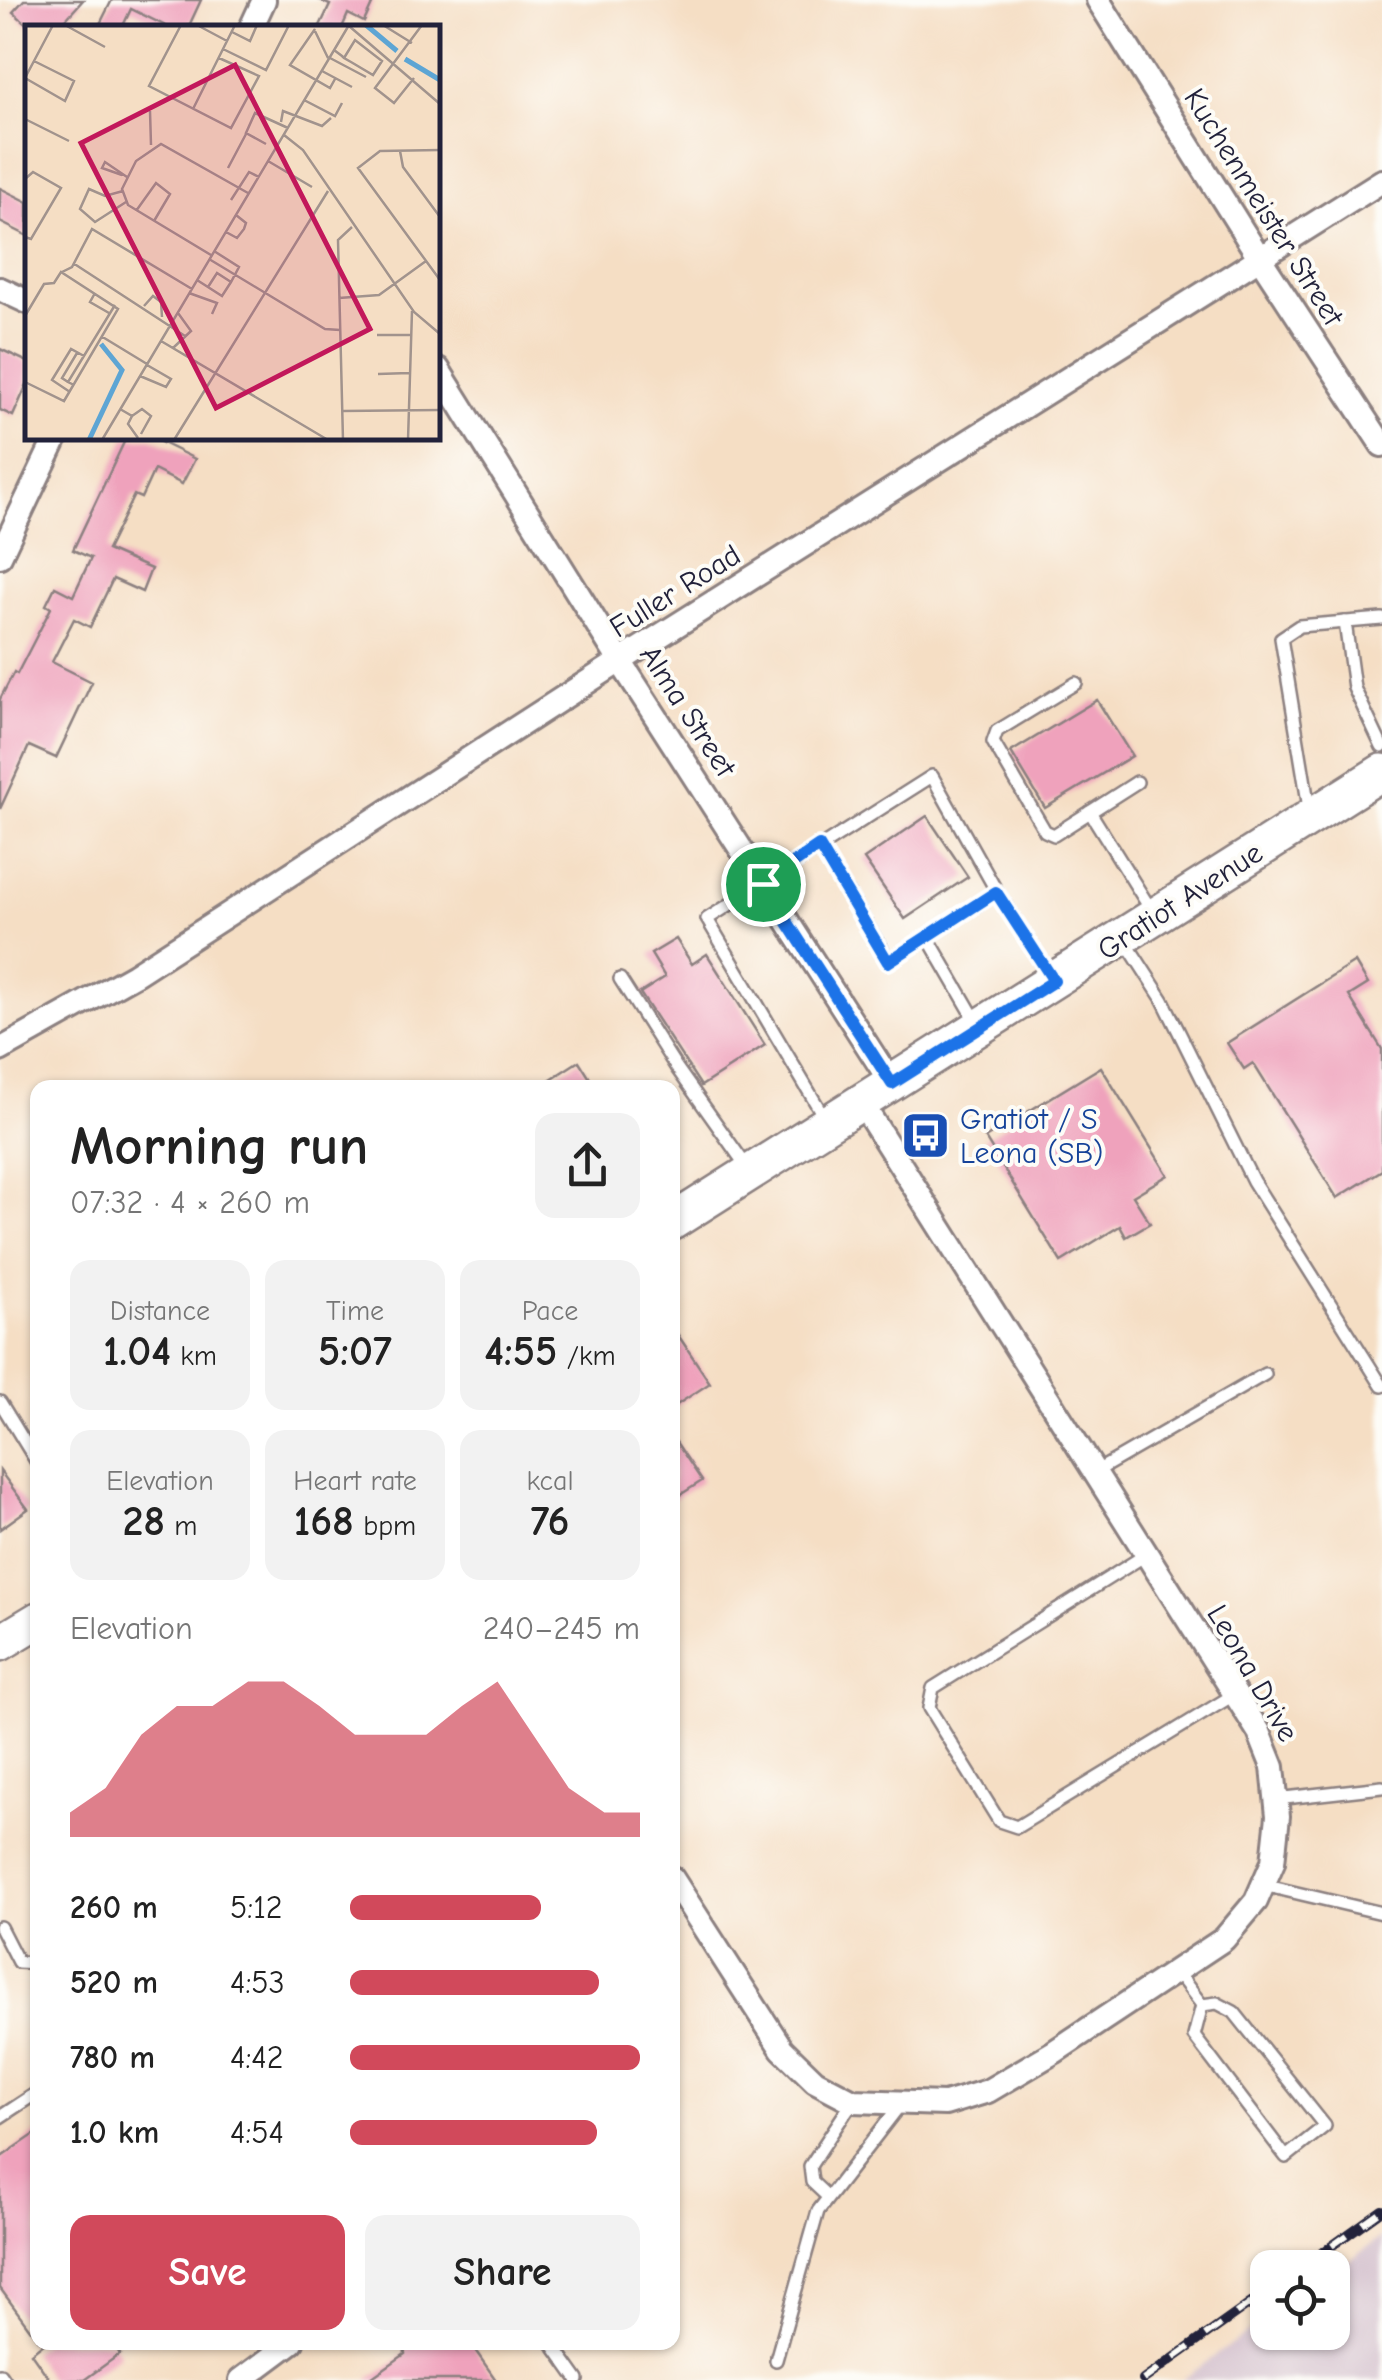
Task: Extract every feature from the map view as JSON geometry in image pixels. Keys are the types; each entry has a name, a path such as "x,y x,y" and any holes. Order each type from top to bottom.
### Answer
{"main road":[{"name":"Gratiot Avenue","path":"680,1218 1382,772"},
{"path":"0,1643 30,1625"}],"street":[{"path":"252,25 264,0"},
{"name":"Kuchenmeister Street","path":"1098,0 1382,445"},
{"name":"Fuller Road","path":"0,1050 134,975 620,662 1382,181"},
{"path":"0,289 25,301"},
{"name":"Alma Street","path":"440,372 620,662 892,1084"},
{"path":"0,556 55,440"},
{"name":"Leona Drive","path":"680,1890 782,2049 815,2080 853,2101 945,2104 988,2091 1054,2052 1224,1939 1256,1901 1273,1862 1273,1767 1260,1732 862,1104"},
{"path":"241,2380 281,2350"}],"lane":[{"path":"1311,818 1281,638 1299,626 1382,620"},
{"path":"1346,622 1354,688 1382,747"},
{"path":"1076,682 998,732 993,742 1045,831 1054,835 1136,782"},
{"path":"829,1125 707,919 819,846 932,776 996,892 1054,981"},
{"path":"1090,812 1155,917"},
{"path":"819,846 888,962 996,892"},
{"path":"928,936 980,1028"},
{"path":"1123,938 1162,1000 1254,1180 1382,1386"},
{"path":"620,980 752,1173"},
{"path":"1095,1472 1265,1374"},
{"path":"0,1402 30,1451"},
{"path":"1147,1554 933,1688 929,1708 999,1821 1017,1827 1235,1694"},
{"path":"1276,1799 1382,1787"},
{"path":"1263,1884 1382,1913"},
{"path":"0,1927 18,1962 30,1963"},
{"path":"1176,1971 1202,2005"},
{"path":"1217,2003 1234,2012 1325,2126 1286,2157 1194,2036 1202,2005 1217,2003"},
{"path":"0,2118 30,2097"},
{"path":"828,2198 812,2182 810,2166 853,2101"},
{"path":"776,2360 818,2210 900,2105"},
{"path":"557,2350 578,2380"}],"shaded area":[{"path":"1382,2237 1382,2380 1182,2380 1250,2331 1250,2350 1350,2350 1350,2260"}],"building":[{"path":"24,0 83,0 61,25 28,25 13,12"},
{"path":"112,0 201,0 189,25 164,25 131,9 123,25 100,25"},
{"path":"319,0 374,0 364,22 348,14 343,25 320,25 330,5"},
{"path":"0,188 25,200 25,234 0,222"},
{"path":"0,349 25,361 25,389 13,416 0,410"},
{"path":"125,440 156,440 195,459 182,484 154,470 141,498 134,495 107,550 151,569 142,592 113,579 90,627 74,619 52,662 92,682 56,758 29,746 0,809 0,699 51,608 46,605 55,587 73,596 91,558 73,550"},
{"path":"1097,700 1132,756 1045,808 1011,752"},
{"path":"927,816 968,877 905,919 864,859"},
{"path":"676,939 692,964 707,954 765,1045 701,1086 640,993 665,977 651,954"},
{"path":"1355,962 1368,984 1349,996 1382,1049 1382,1170 1337,1198 1253,1063 1244,1069 1227,1043"},
{"path":"579,1061 591,1080 549,1080"},
{"path":"1101,1067 1168,1175 1133,1196 1150,1223 1126,1237 1120,1226 1061,1262 985,1138"},
{"path":"680,1338 710,1383 680,1403"},
{"path":"680,1448 702,1481 680,1495"},
{"path":"0,1471 28,1509 0,1529"},
{"path":"30,2137 30,2329 0,2288 0,2158"},
{"path":"117,2350 120,2354 84,2380 50,2380 31,2353"},
{"path":"405,2350 475,2350 496,2380 368,2380 405,2354"}],"railway":[{"path":"1326,2250 1382,2210"},
{"path":"1143,2380 1250,2304"}],"place":[{"name":"Gratiot / S Leona (SB)","path":"925,1136"}],"route":[{"path":"819,846 888,962 996,892 1054,981 892,1084 763,884 819,846"}]}
